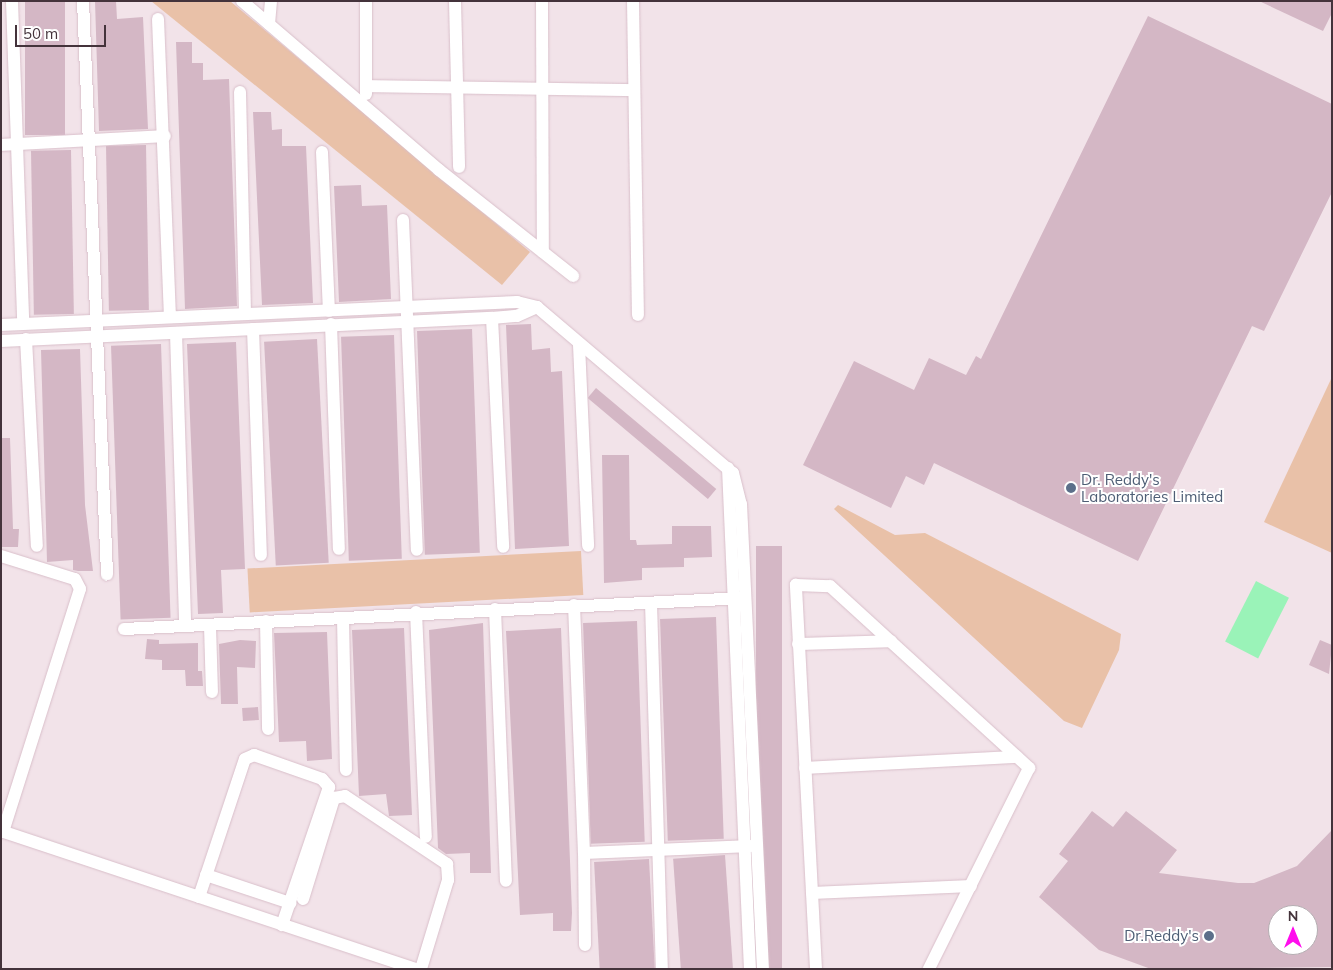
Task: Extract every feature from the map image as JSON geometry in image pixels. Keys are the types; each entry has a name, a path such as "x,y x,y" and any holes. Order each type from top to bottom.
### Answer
{"street":[{"path":"12,1 23,323"},
{"path":"83,1 108,574"},
{"path":"242,1 366,108 573,276"},
{"path":"269,24 270,1"},
{"path":"366,1 366,108"},
{"path":"455,1 459,167"},
{"path":"542,1 542,252"},
{"path":"633,1 638,315"},
{"path":"158,20 165,136 170,317"},
{"path":"366,86 634,90"},
{"path":"240,92 245,314"},
{"path":"1,145 165,136"},
{"path":"322,152 329,310"},
{"path":"403,220 417,550"},
{"path":"1,324 518,302 537,307 579,345 728,468 759,846 763,969"},
{"path":"1,341 331,324 492,318 517,316 537,307"},
{"path":"492,318 503,547"},
{"path":"331,324 339,549"},
{"path":"253,329 261,555"},
{"path":"176,333 185,626"},
{"path":"26,339 36,546"},
{"path":"579,345 588,546"},
{"path":"1,556 75,580 80,589 6,811 2,832 415,969"},
{"path":"816,969 796,585 830,586 1017,757 1028,771 929,969"},
{"path":"124,629 210,626 416,612 739,598"},
{"path":"739,598 743,847 750,969"},
{"path":"651,602 660,849 662,969"},
{"path":"574,605 584,853 584,945"},
{"path":"495,609 506,881"},
{"path":"416,612 426,837"},
{"path":"343,618 346,770"},
{"path":"266,621 268,729"},
{"path":"210,626 212,692"},
{"path":"798,644 891,641"},
{"path":"199,897 245,759 254,755 328,782 282,925"},
{"path":"805,768 1017,757"},
{"path":"303,899 334,798 345,796 447,864 448,880 421,969"},
{"path":"584,853 759,846"},
{"path":"206,875 290,903"},
{"path":"812,893 971,886"}],"shaded area":[{"path":"151,1 230,1 530,252 502,285"},
{"path":"1332,377 1332,553 1264,522"},
{"path":"838,505 895,535 925,533 1121,634 1119,650 1082,728 1064,721 834,509"},
{"path":"581,551 583,595 250,612 247,568"},
{"path":"1256,581 1289,598 1258,658 1225,642"}],"building":[{"path":"25,1 65,1 65,135 25,135"},
{"path":"95,1 116,1 117,19 143,17 148,129 99,131"},
{"path":"1259,1 1332,1 1332,13 1323,31"},
{"path":"1148,16 1332,104 1332,192 1264,331 1252,326 1138,561 934,463 924,485 906,476 891,508 803,465 854,361 914,390 929,358 966,375 976,356 981,359"},
{"path":"176,42 192,42 192,63 203,63 203,80 229,79 237,306 185,309"},
{"path":"253,112 271,112 272,130 282,129 282,146 306,146 313,303 262,305"},
{"path":"146,145 149,310 109,311 106,146"},
{"path":"71,150 74,314 34,315 31,151"},
{"path":"361,185 362,206 387,205 391,299 339,302 334,186"},
{"path":"531,324 532,350 550,348 551,372 562,371 569,546 515,549 506,325"},
{"path":"472,329 480,553 425,555 417,331"},
{"path":"394,335 402,559 349,561 341,337"},
{"path":"317,339 329,563 276,565 264,342"},
{"path":"236,342 245,569 221,570 223,613 198,614 187,344"},
{"path":"161,344 171,618 121,620 111,346"},
{"path":"80,349 85,505 93,571 73,570 73,560 47,562 41,350"},
{"path":"596,388 716,489 708,499 588,398"},
{"path":"1,438 10,438 13,529 19,529 18,547 1,547"},
{"path":"602,455 629,455 630,540 636,540 637,545 672,544 672,526 711,526 712,557 684,558 684,567 642,568 642,580 604,583"},
{"path":"756,546 782,546 782,969 756,969"},
{"path":"716,617 724,839 668,841 660,619"},
{"path":"637,621 645,842 591,844 583,623"},
{"path":"483,623 491,873 470,873 470,853 446,854 438,848 429,630"},
{"path":"404,628 412,815 389,816 386,794 359,796 352,630"},
{"path":"561,628 572,913 571,931 553,931 553,913 520,915 506,631"},
{"path":"327,632 332,759 307,761 306,741 279,742 274,633"},
{"path":"147,639 159,640 159,644 198,643 198,671 202,671 203,686 186,686 185,670 162,670 162,660 145,659"},
{"path":"240,640 256,641 255,668 237,667 238,704 221,704 219,644"},
{"path":"1320,640 1332,645 1329,674 1309,665"},
{"path":"258,707 259,720 243,721 242,708"},
{"path":"1092,811 1113,827 1126,811 1177,850 1159,873 1238,883 1254,883 1297,866 1332,830 1332,967 1151,969 1099,950 1039,897 1068,861 1059,854"},
{"path":"725,855 733,969 681,969 673,859"},
{"path":"649,859 655,969 600,969 594,862"}],"place":[{"name":"Dr. Reddy's Laboratories Limited","path":"1071,488"},
{"name":"Dr.Reddy's","path":"1209,936"}]}
